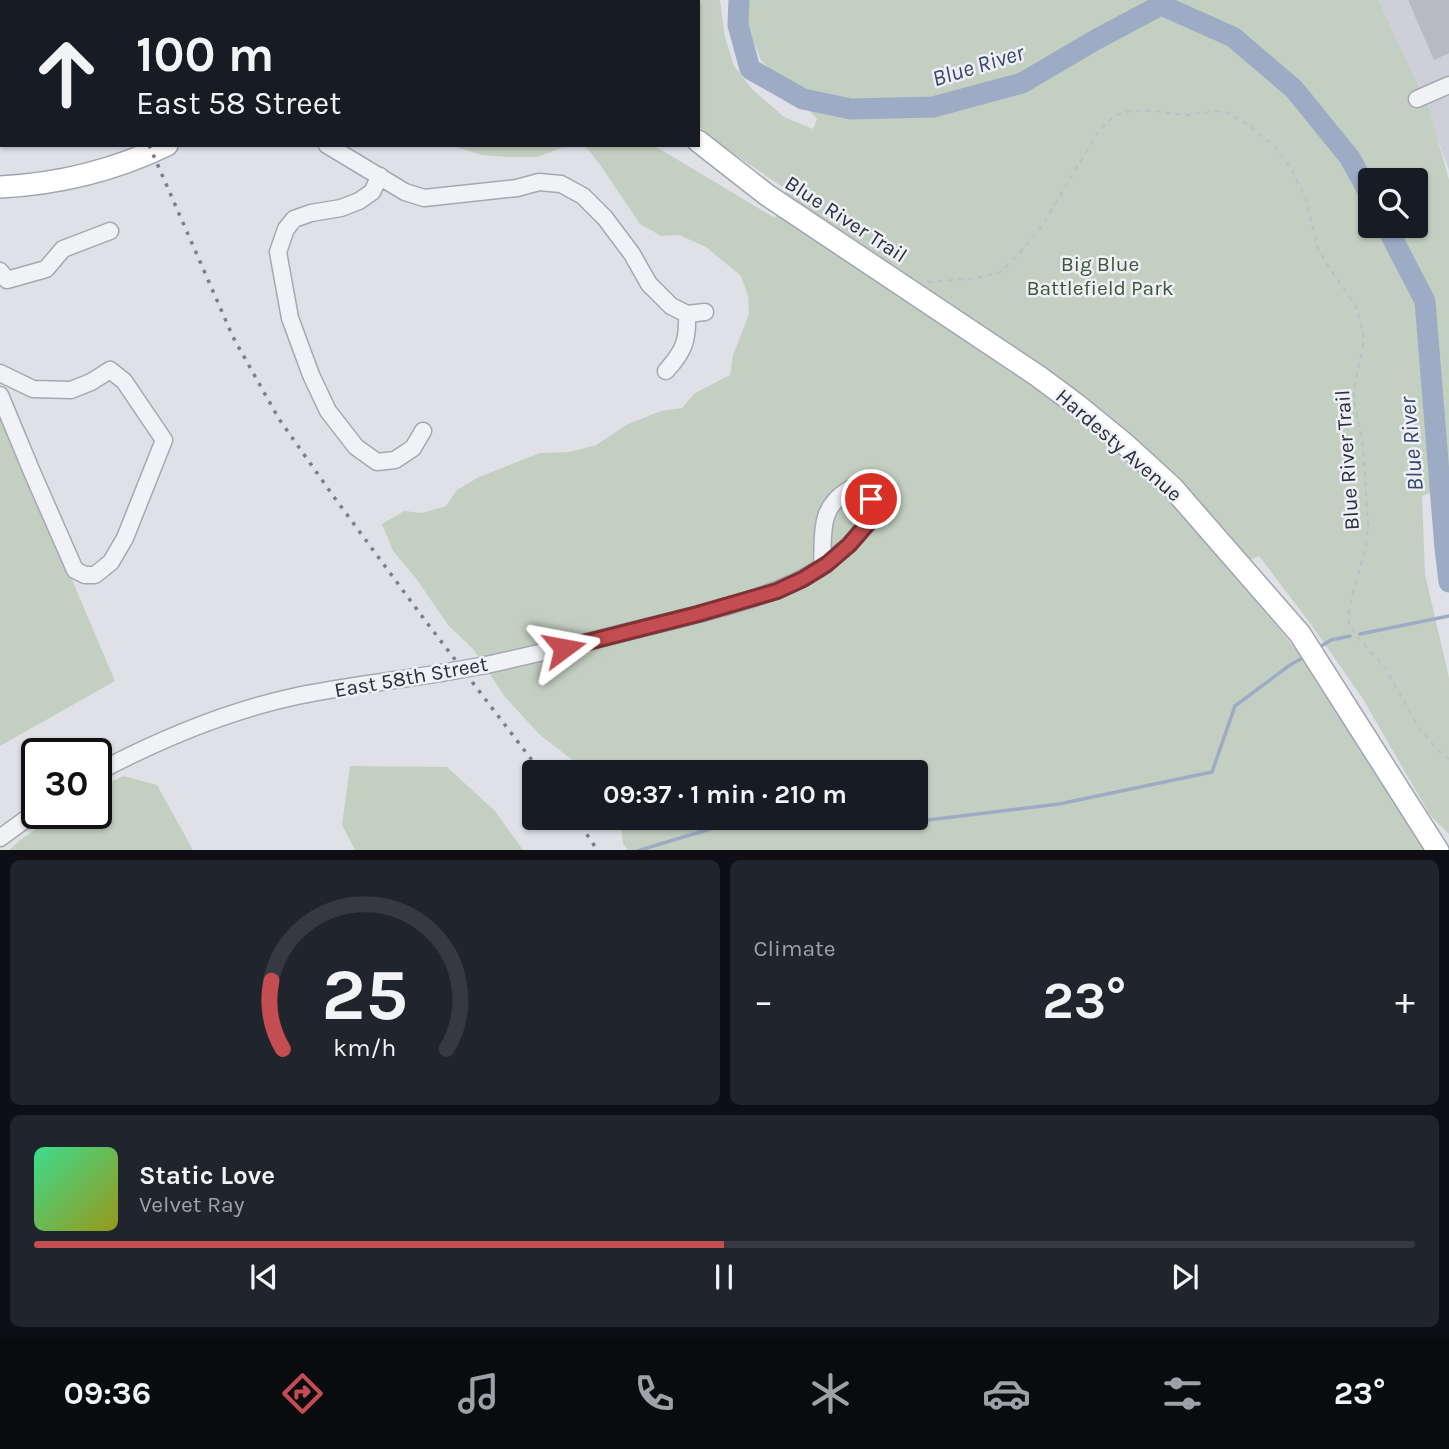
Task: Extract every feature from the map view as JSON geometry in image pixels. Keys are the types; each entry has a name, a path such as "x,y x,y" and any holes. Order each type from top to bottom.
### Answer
{"main road":[{"name":"Hardesty Avenue","path":"700,143 767,195 1038,376 1126,444 1172,487 1300,634 1438,850"},
{"path":"0,187 36,185 92,174 162,147"}],"street":[{"path":"1417,99 1449,85"},
{"path":"330,147 405,192 424,198 505,190 539,182 561,184 583,196 606,218 632,254 649,284 671,306 687,314 705,312"},
{"path":"380,176 372,192 359,201 294,219 286,229 278,252 290,318 311,375 328,411 356,447 377,462 395,460 413,448 423,431"},
{"path":"0,271 7,280 46,269 64,249 110,231"},
{"path":"666,370 678,358 688,334 687,314"},
{"path":"0,373 33,390 71,390 110,370 124,381 164,440 125,538 111,562 96,575 85,575 75,569 0,395"},
{"name":"East 58th Street","path":"112,764 184,731 244,710 298,696 486,665 590,642 777,591 822,567 849,545 869,522 871,499 864,490 850,489 837,496 828,510 824,521 822,567"},
{"path":"0,838 21,823"}],"path":[{"name":"Blue River Trail","path":"925,282 958,281 1000,272 1016,258 1042,226 1099,130 1123,112 1144,110 1187,115 1215,111 1228,113 1246,123 1273,145 1290,167 1305,196 1318,248 1355,305 1363,330 1354,400 1363,446 1368,523 1366,546 1349,608 1349,624 1386,669 1420,730 1449,759"}],"shaded area":[{"path":"1338,0 1449,0 1449,170 1420,89"}],"green space":[{"name":"Big Blue Battlefield Park","path":"700,0 720,0 725,37 734,66 752,89 784,117 813,129 817,119 761,60 737,0 1378,0 1430,111 1449,180 1449,485 1422,496 1425,574 1449,678 1449,834 1430,815 1363,699 1259,556 1231,570 1315,673 1425,850 628,850 623,844 621,830 928,830 928,760 572,760 540,735 505,697 474,650 448,625 415,577 393,551 382,524 404,511 422,513 446,506 457,490 479,477 540,453 569,452 596,445 628,424 661,411 682,408 695,393 730,375 733,355 749,314 748,296 741,276 706,247 679,235 661,236 640,224 586,147 656,147 775,218 787,190 715,141 700,127"},
{"name":"Big Blue Battlefield Park","path":"456,147 564,147 537,157 508,157 482,155"},
{"path":"0,410 115,681 0,746"},
{"path":"350,766 447,767 495,811 523,850 355,850 342,825"},
{"path":"123,776 157,785 193,850 9,850 36,829 112,829 112,782"}],"building":[{"path":"1408,0 1449,0 1449,53 1434,60"}],"waterway":[{"name":"Blue River","path":"739,0 738,25 750,69 803,99 851,109 933,107 1022,83 1161,5 1233,37 1294,89 1350,158 1358,173"},
{"name":"Blue River","path":"1392,238 1425,301 1449,582"},
{"path":"1360,634 1449,616"},
{"path":"1318,648 1331,640 1350,636"},
{"path":"928,820 1059,804 1212,772 1235,706 1306,656"},
{"path":"640,850 707,830"}],"railway":[{"path":"150,147 233,337 279,419 424,619 532,760"},
{"path":"584,830 597,850"}],"route":[{"path":"564,648 698,614 777,591 803,579 827,564 849,545 869,522 872,515 871,499"}]}
